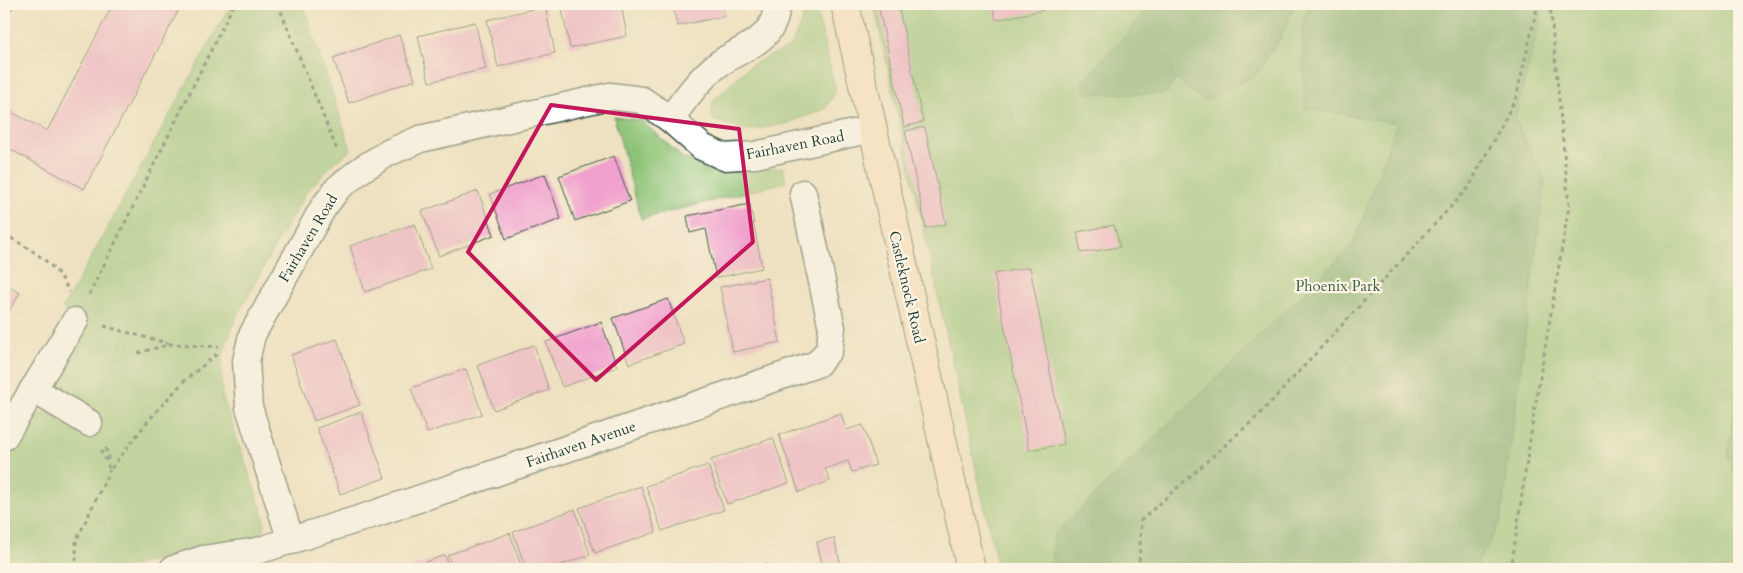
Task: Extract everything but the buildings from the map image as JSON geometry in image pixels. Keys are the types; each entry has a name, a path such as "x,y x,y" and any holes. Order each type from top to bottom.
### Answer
{"main road":[{"name":"Castleknock Road","path":"845,4 971,569"}],"street":[{"path":"670,118 690,93 716,66 757,42 771,27 776,13 776,4"},
{"name":"Fairhaven Road","path":"291,541 249,407 246,361 252,335 323,208 338,188 354,175 388,153 420,139 610,96 642,100 670,118 702,147 724,157 755,155 872,129"},
{"name":"Fairhaven Avenue","path":"172,569 203,560 257,551 365,518 817,364 829,350 832,328 803,193"},
{"path":"4,437 77,318"},
{"path":"33,389 89,423"}],"path":[{"path":"77,318 234,4"},
{"path":"278,4 339,153 354,175"},
{"path":"1139,569 1141,520 1258,416 1469,187 1516,98 1538,4"},
{"path":"1511,569 1534,414 1569,206 1550,4"},
{"path":"4,234 30,249 52,266 66,286 77,318"},
{"path":"76,569 76,541 110,470 148,421 183,382 225,347 171,344 111,329 77,318"},
{"path":"138,353 171,344"},
{"path":"105,445 110,470"}],"highlighted area":[{"path":"551,105 739,129 753,242 596,380 468,252"}],"green space":[{"path":"231,4 303,4 351,150 332,165 307,191 236,318 225,347 221,369 222,395 264,517 264,530 257,539 200,548 121,569 4,569 4,459 24,425 36,415 48,412 89,423 97,412 70,396 61,386 60,371 63,362 82,330 63,308"},
{"path":"800,4 815,4 836,92 825,109 786,124 747,131 713,120 712,102 749,66 791,46 803,18"},
{"name":"Phoenix Park","path":"874,4 1739,4 1739,569 998,569"},
{"path":"1151,4 1295,4 1280,38 1257,74 1205,101 1176,79 1167,93 1087,93 1082,82 1130,31"},
{"path":"1310,4 1544,4 1515,119 1545,180 1501,520 1475,569 1053,569 1053,536 1353,245 1397,123 1305,108 1302,24"},
{"path":"614,117 641,120 683,158 729,172 783,167 786,182 641,219"},
{"path":"1739,387 1739,484 1728,457 1737,388"}]}
